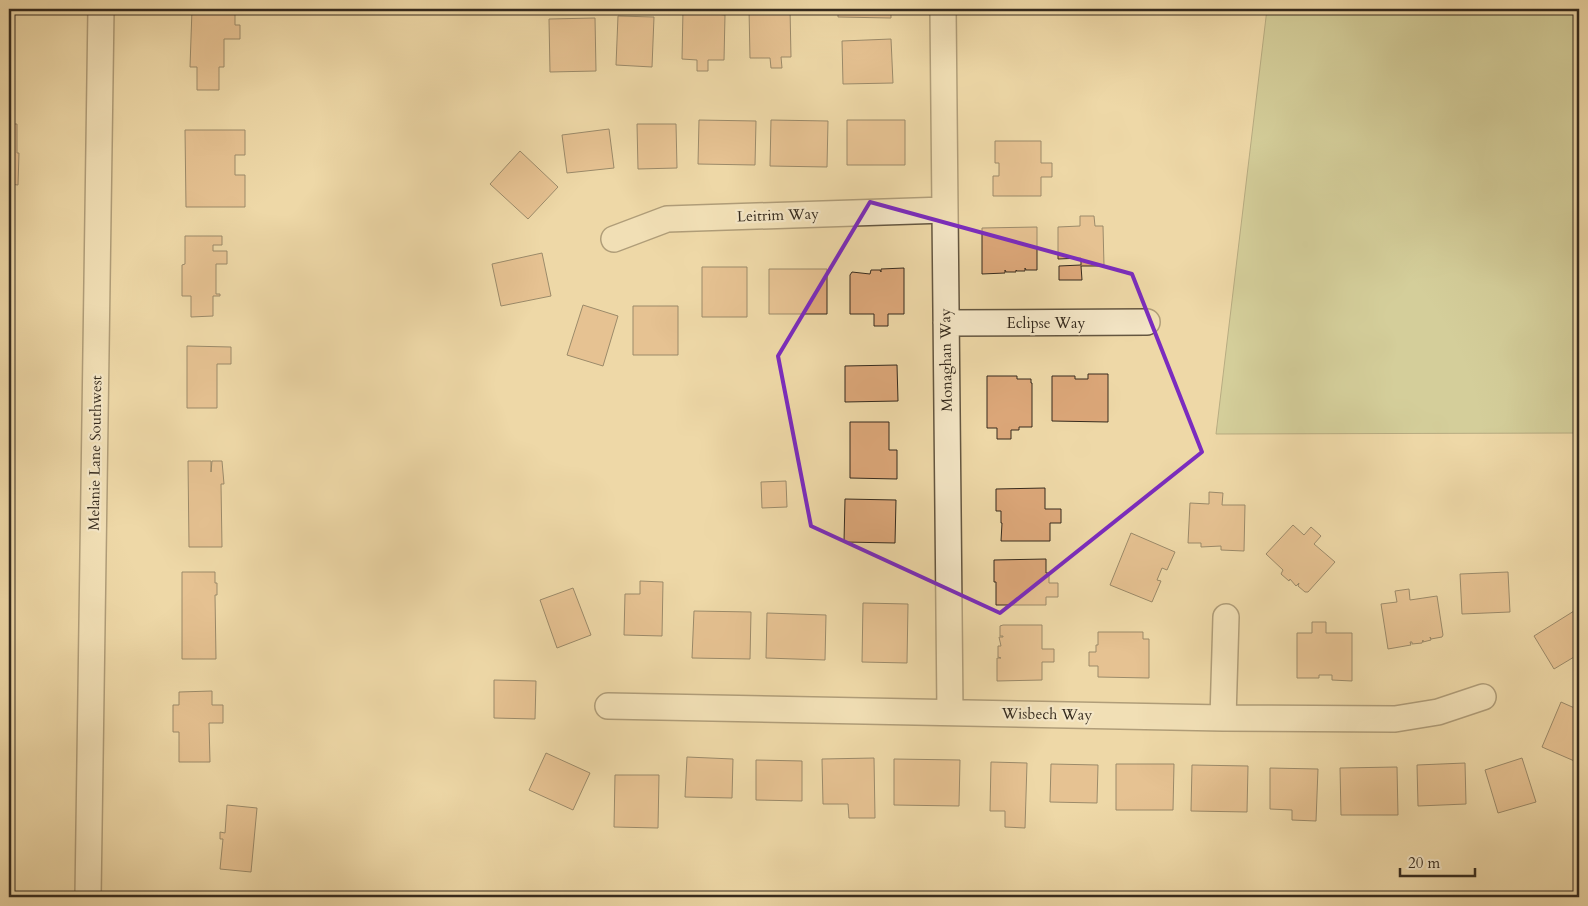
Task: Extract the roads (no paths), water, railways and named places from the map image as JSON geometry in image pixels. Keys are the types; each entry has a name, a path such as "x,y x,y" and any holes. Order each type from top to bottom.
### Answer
{"street":[{"name":"Melanie Lane Southwest","path":"88,897 101,9"},
{"name":"Monaghan Way","path":"943,9 950,712"},
{"name":"Leitrim Way","path":"614,239 667,219 945,210"},
{"name":"Eclipse Way","path":"946,323 1147,322"},
{"path":"1223,718 1226,617"},
{"name":"Wisbech Way","path":"608,706 1223,718 1395,719 1438,712 1483,697"}]}
